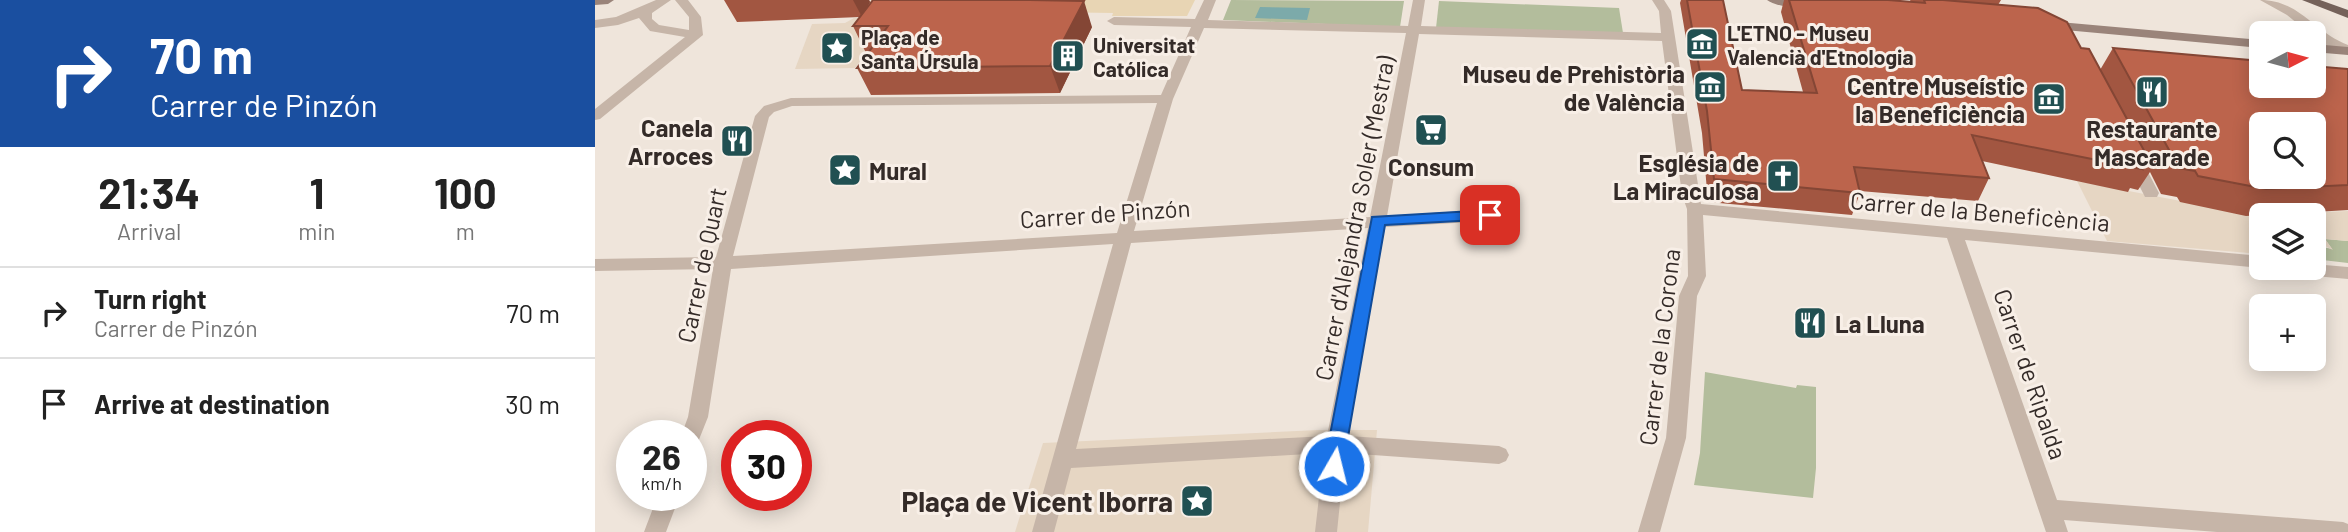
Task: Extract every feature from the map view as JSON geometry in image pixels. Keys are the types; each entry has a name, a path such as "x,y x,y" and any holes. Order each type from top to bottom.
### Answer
{"main road":[{"path":"595,1 608,0"},
{"path":"1773,0 1814,4"},
{"path":"2308,0 2348,14"},
{"path":"2037,24 2068,33 2249,43"},
{"path":"2326,49 2348,51"}],"street":[{"path":"595,24 618,21 646,11 665,0"},
{"path":"681,0 695,17 696,35"},
{"path":"1043,532 1123,237 1166,99 1210,0"},
{"name":"Carrer d'Alejandra Soler (Mestra)","path":"1336,444 1419,0"},
{"name":"Carrer de la Corona","path":"1649,532 1676,438 1688,296 1697,276 1695,209 1690,195 1665,11 1658,0"},
{"path":"2266,0 2292,12 2327,42 2348,51"},
{"path":"646,11 645,20 655,28 696,35"},
{"path":"1114,21 1669,37"},
{"path":"595,116 696,35"},
{"name":"Carrer de Quart","path":"697,420 723,263 762,116 769,109 791,102 1166,99"},
{"path":"2127,146 2151,193"},
{"name":"Carrer de la Beneficència","path":"1695,209 2249,261"},
{"name":"Carrer de Pinzón","path":"595,265 723,263 1490,215"},
{"name":"Carrer de Ripalda","path":"1954,233 2057,532"},
{"path":"2326,271 2348,273"},
{"path":"1063,459 1336,444 1499,455"},
{"path":"1326,532 1336,444"},
{"path":"2050,509 2343,532"},
{"path":"655,532 663,511"}],"green space":[{"path":"1231,0 1404,1 1400,27 1223,20"},
{"path":"1439,1 1619,8 1623,33 1436,28"},
{"path":"2326,239 2348,241 2348,263 2326,260 2326,248 2332,249"},
{"path":"1705,372 1796,388 1797,385 1816,387 1816,468 1813,498 1694,485 1700,453"}],"sand":[{"path":"871,0 1195,0 1187,16 1112,16 1113,13 869,9"}],"shaded area":[{"name":"Plaça de Santa Úrsula","path":"894,17 855,68 795,69 812,24 845,23 854,18"},
{"path":"2077,181 2249,214 2249,253 2107,241"},
{"path":"2348,211 2348,241 2326,239 2326,212"},
{"name":"Plaça de Vicent Iborra","path":"1318,430 1377,430 1368,532 1015,532 1043,443"}],"water":[{"path":"1260,7 1310,8 1307,20 1255,18"}],"building":[{"path":"873,0 1084,1 1050,66 857,68 888,26 853,26"},
{"path":"1687,0 1723,0 1742,90 1817,93 1789,0 1888,0 1925,3 1924,0 1943,0 2038,8 2067,22 2081,48 2089,49 2153,167 2139,164 2142,169 1972,135 1989,178 1854,167 1860,193 1714,179 1707,111"},
{"path":"2113,48 2249,60 2249,98 2326,98 2326,67 2348,69 2348,185 2326,186 2326,112 2249,112 2249,186 2198,176 2195,171 2179,168"}],"place":[{"name":"L'ETNO - Museu Valencià d'Etnologia","path":"1702,44"},
{"name":"Plaça de Santa Úrsula","path":"837,48"},
{"name":"Universitat Católica","path":"1068,56"},
{"name":"Museu de Prehistòria de València","path":"1710,87"},
{"name":"Restaurante Mascarade","path":"2152,92"},
{"name":"Centre Museístic la Beneficiència","path":"2049,99"},
{"name":"Consum","path":"1431,130"},
{"name":"Canela Arroces","path":"737,141"},
{"name":"Mural","path":"845,170"},
{"name":"Església de La Miraculosa","path":"1783,176"},
{"name":"La Lluna","path":"1810,323"},
{"name":"Plaça de Vicent Iborra","path":"1197,501"}],"route":[{"path":"1334,466 1378,220 1490,215"}]}
